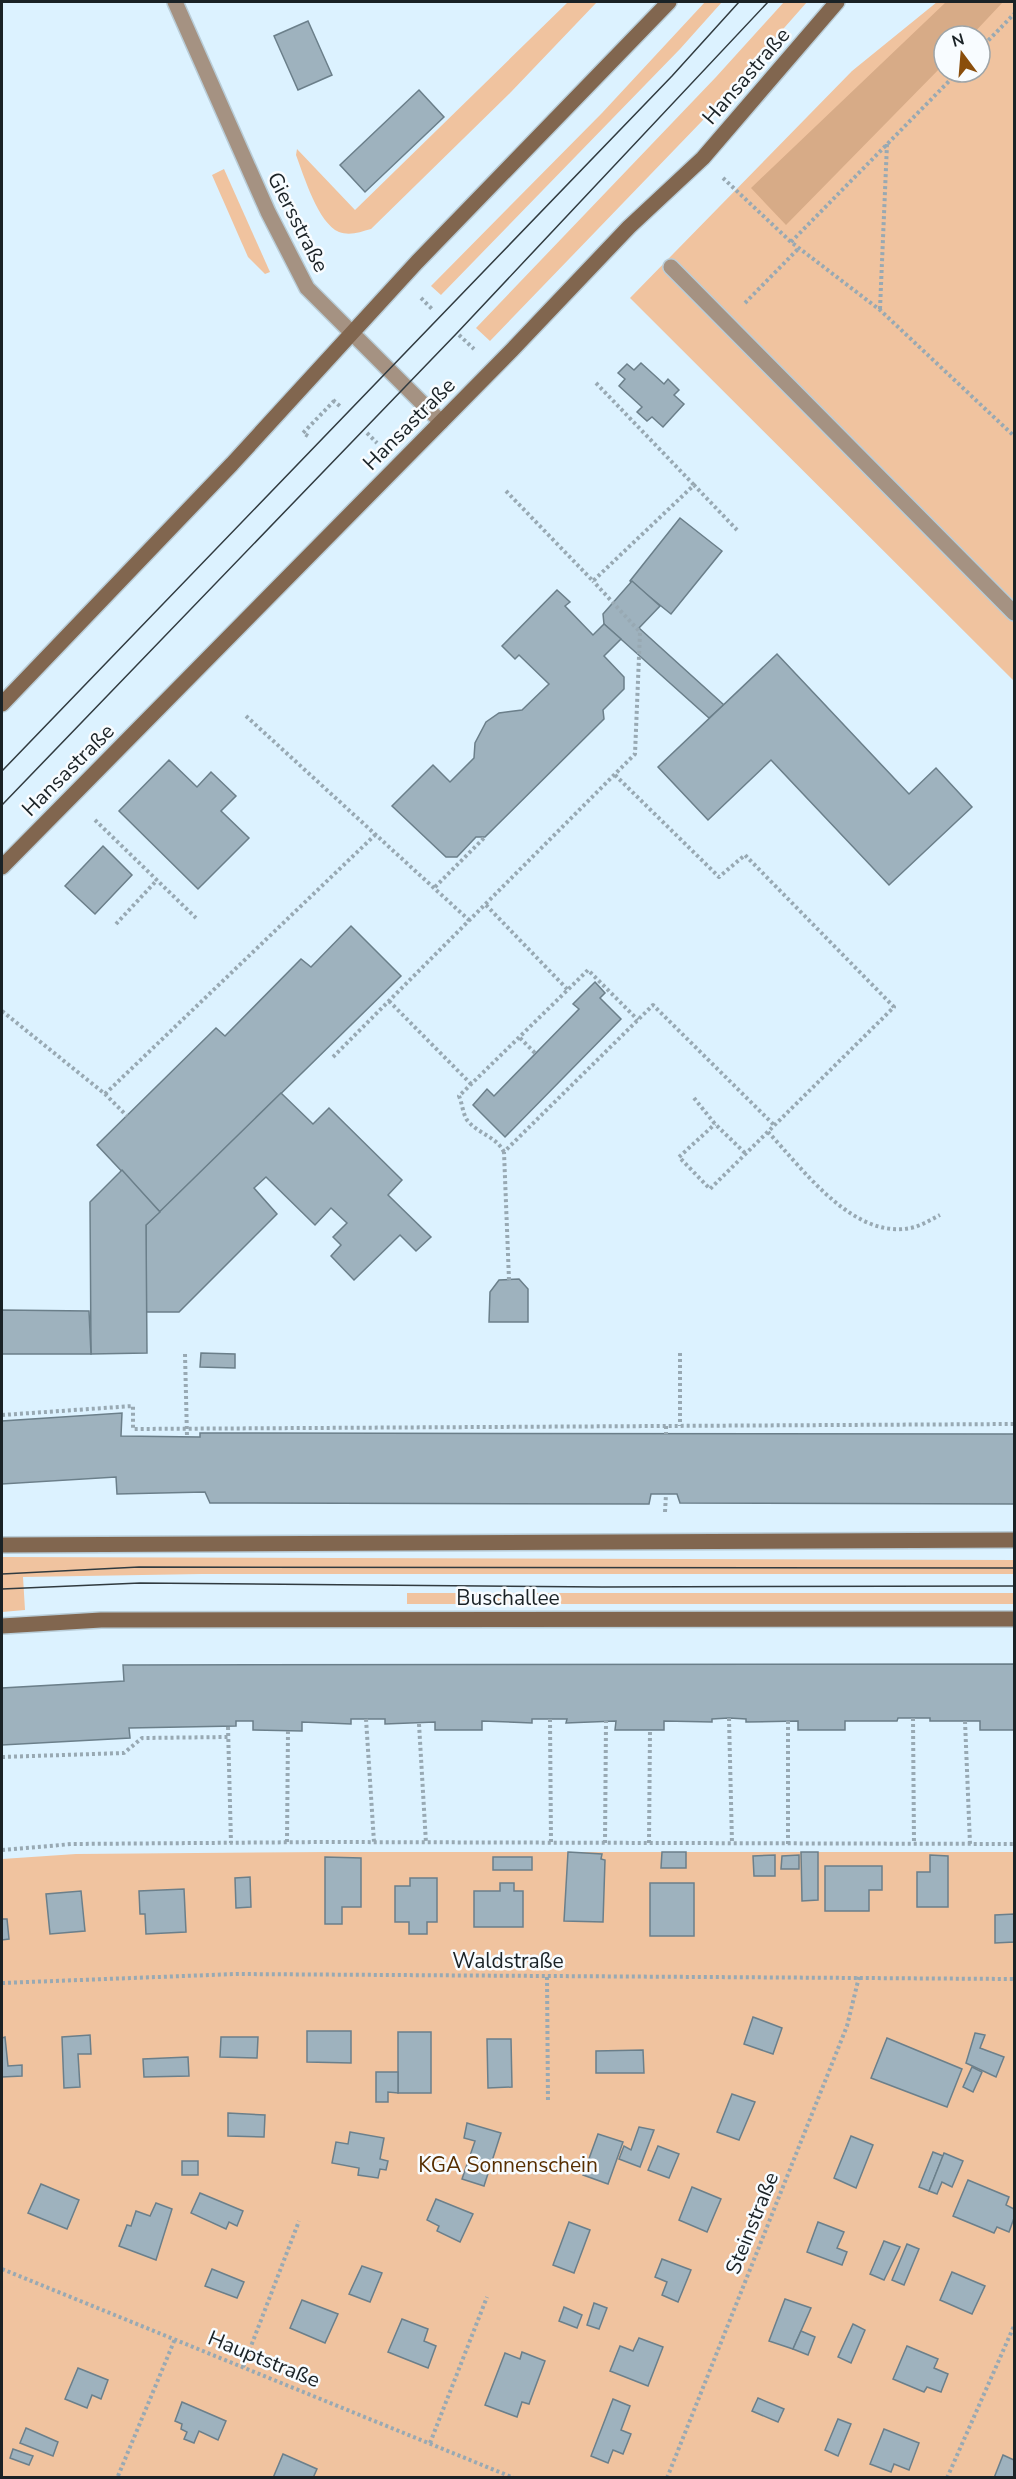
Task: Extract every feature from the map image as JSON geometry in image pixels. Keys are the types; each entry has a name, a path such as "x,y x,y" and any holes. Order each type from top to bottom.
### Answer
{"main road":[{"path":"2,704 245,450 417,262 669,2"},
{"name":"Hansastraße","path":"2,867 441,422 629,227 703,158 837,2"},
{"path":"2,1545 1014,1540"},
{"name":"Buschallee","path":"2,1626 101,1620 1014,1619"}],"street":[{"name":"Giersstraße","path":"175,2 268,212 308,288 441,422"},
{"path":"671,267 1014,613"}],"path":[{"path":"992,37 1014,14"},
{"path":"791,242 946,84"},
{"path":"880,310 887,144"},
{"path":"738,193 791,242 880,310 1014,436"},
{"path":"753,294 800,248"},
{"path":"421,298 433,310"},
{"path":"459,335 479,353"},
{"path":"596,383 737,530"},
{"path":"326,393 342,408"},
{"path":"308,436 303,433 334,401"},
{"path":"367,433 377,443"},
{"path":"593,581 694,485"},
{"path":"333,1057 635,754 640,632 506,491"},
{"path":"246,716 470,921"},
{"path":"615,775 719,877 745,855 894,1006 710,1190 679,1157 715,1124"},
{"path":"95,820 196,918"},
{"path":"105,1094 376,834"},
{"path":"435,887 485,837"},
{"path":"116,924 157,880"},
{"path":"486,905 568,990"},
{"path":"509,1280 504,1152 498,1141 481,1132 466,1119 459,1096 588,970 638,1020"},
{"path":"389,1002 472,1085"},
{"path":"504,1152 653,1005 775,1126"},
{"path":"2,1011 105,1094 127,1116"},
{"path":"520,1038 536,1054"},
{"path":"694,1098 715,1124 746,1154"},
{"path":"768,1132 846,1214 882,1228 915,1227 940,1215"},
{"path":"680,1353 680,1426"},
{"path":"185,1354 187,1436"},
{"path":"2,1415 133,1406 133,1429 1014,1424"},
{"path":"666,1426 666,1434"},
{"path":"665,1512 666,1494"},
{"path":"729,1718 732,1843"},
{"path":"913,1718 914,1844"},
{"path":"366,1719 374,1842"},
{"path":"550,1719 550,1843"},
{"path":"605,1843 606,1721"},
{"path":"788,1721 788,1844"},
{"path":"965,1721 970,1844"},
{"path":"419,1724 426,1843"},
{"path":"228,1726 231,1843"},
{"path":"287,1842 288,1730"},
{"path":"649,1843 650,1730"},
{"path":"2,1757 124,1752 142,1738 229,1737"},
{"path":"2,1850 72,1844 287,1842 1014,1844"},
{"name":"Waldstraße","path":"2,1983 236,1974 1014,1979"},
{"path":"547,1977 548,2103"},
{"name":"Steinstraße","path":"667,2478 847,2026 859,1977"},
{"path":"243,2367 299,2221"},
{"name":"Hauptstraße","path":"2,2269 514,2478"},
{"path":"430,2443 487,2297"},
{"path":"947,2478 1014,2326"},
{"path":"118,2476 175,2339"}],"green space":[{"path":"568,2 597,2 511,92 371,229 347,234 331,227 313,198 296,155 297,149 355,210"},
{"path":"705,2 722,2 680,49 441,295 431,286 602,113"},
{"path":"784,2 807,2 703,120 490,341 476,328 716,77"},
{"path":"937,2 1014,2 1014,681 630,298 852,71"},
{"path":"224,169 270,272 265,274 248,257 212,175"},
{"path":"2,1557 1014,1560 1014,1574 202,1574 23,1577 25,1610 2,1612"},
{"path":"407,1593 1014,1593 1014,1604 407,1604"},
{"name":"KGA Sonnenschein","path":"1014,1852 1014,2477 2,2478 2,1859 76,1854"}],"shaded area":[{"path":"946,2 1003,2 982,24 932,24 932,76 786,225 751,188"}],"building":[{"path":"308,21 332,75 298,90 274,36"},
{"path":"419,90 444,117 365,192 340,165"},
{"path":"641,363 664,384 668,379 679,390 674,395 684,404 663,427 652,417 647,421 637,412 642,407 619,386 625,379 618,373 627,364 634,370"},
{"path":"680,518 722,551 671,614 630,581"},
{"path":"632,581 660,606 639,628 724,705 709,718 604,624 603,614"},
{"path":"557,590 570,602 565,606 593,635 604,624 621,639 604,656 624,677 624,689 603,710 604,719 485,837 476,837 457,857 446,857 392,806 433,765 450,782 474,758 475,743 486,722 499,713 522,710 549,684 519,655 515,659 502,646"},
{"path":"777,654 909,794 936,768 972,807 889,885 771,760 708,820 658,767"},
{"path":"169,760 197,787 211,772 236,796 221,811 249,838 198,889 119,811"},
{"path":"103,846 132,875 95,914 65,886"},
{"path":"351,926 401,976 160,1212 97,1145 216,1028 225,1036 301,959 311,967"},
{"path":"595,982 605,993 600,998 621,1019 505,1137 473,1105 487,1089 494,1096 579,1009 573,1004"},
{"path":"281,1093 313,1124 329,1108 402,1180 388,1195 431,1237 416,1251 400,1235 354,1280 331,1256 341,1245 333,1237 347,1223 331,1208 315,1225 266,1177 254,1188 277,1214 179,1312 146,1312 146,1225"},
{"path":"122,1170 160,1212 146,1225 147,1353 91,1354 90,1202"},
{"path":"519,1279 528,1289 528,1322 489,1322 490,1292 499,1280"},
{"path":"2,1310 89,1311 91,1354 2,1354"},
{"path":"201,1353 235,1354 235,1368 200,1367"},
{"path":"122,1413 121,1436 200,1437 200,1433 1014,1434 1014,1504 680,1503 677,1494 651,1494 649,1504 210,1503 205,1492 117,1494 116,1477 2,1484 2,1421"},
{"path":"1014,1664 1014,1730 980,1730 980,1721 930,1721 930,1718 898,1718 897,1721 845,1721 845,1730 798,1730 798,1721 746,1722 746,1719 729,1718 712,1719 712,1722 664,1721 664,1730 615,1730 616,1721 566,1723 567,1719 532,1719 532,1723 482,1721 482,1730 435,1730 435,1722 385,1724 385,1719 351,1719 351,1724 302,1722 302,1731 253,1730 253,1721 236,1721 236,1726 129,1728 130,1738 2,1745 2,1688 124,1681 123,1665"},
{"path":"568,1852 602,1854 601,1859 605,1860 603,1922 564,1921"},
{"path":"662,1852 686,1852 686,1868 661,1868"},
{"path":"801,1852 818,1852 818,1900 802,1901"},
{"path":"775,1855 775,1876 754,1876 753,1856"},
{"path":"799,1855 799,1869 781,1869 782,1856"},
{"path":"930,1855 948,1856 948,1907 917,1907 917,1872 930,1872"},
{"path":"325,1857 361,1858 361,1907 342,1907 342,1924 325,1924"},
{"path":"493,1857 532,1857 532,1870 493,1870"},
{"path":"825,1866 882,1866 882,1890 869,1890 869,1911 825,1911"},
{"path":"250,1877 251,1907 236,1908 235,1878"},
{"path":"410,1878 437,1878 437,1922 427,1922 427,1934 409,1934 409,1922 395,1922 395,1886 410,1886"},
{"path":"500,1883 514,1883 514,1891 523,1891 523,1927 474,1927 474,1891 500,1891"},
{"path":"650,1883 694,1883 694,1936 650,1936"},
{"path":"184,1889 186,1932 146,1934 145,1914 140,1914 139,1891"},
{"path":"81,1891 85,1931 50,1934 46,1894"},
{"path":"1014,1914 1014,1942 995,1943 995,1915"},
{"path":"2,1919 7,1919 9,1939 2,1940"},
{"path":"753,2017 782,2028 773,2054 744,2044"},
{"path":"307,2031 351,2031 351,2063 307,2062"},
{"path":"398,2032 431,2032 431,2093 398,2093"},
{"path":"975,2033 985,2035 980,2048 1004,2057 996,2077 966,2063"},
{"path":"90,2035 91,2054 78,2054 80,2087 64,2088 62,2037"},
{"path":"5,2037 8,2066 22,2065 22,2076 2,2077 2,2038"},
{"path":"221,2037 258,2037 257,2058 220,2057"},
{"path":"887,2038 962,2069 947,2107 871,2078"},
{"path":"487,2039 511,2039 512,2087 488,2088"},
{"path":"643,2050 644,2073 596,2073 596,2051"},
{"path":"188,2057 189,2076 144,2077 143,2059"},
{"path":"972,2067 982,2072 973,2092 963,2087"},
{"path":"376,2072 398,2072 398,2093 388,2092 388,2102 376,2102"},
{"path":"732,2094 755,2102 739,2140 717,2132"},
{"path":"228,2113 265,2115 264,2137 228,2136"},
{"path":"467,2123 501,2133 484,2186 462,2179 475,2141 464,2138"},
{"path":"639,2127 654,2130 640,2167 619,2159 624,2146 631,2150"},
{"path":"350,2132 384,2138 380,2159 388,2161 386,2170 380,2169 378,2178 358,2175 359,2168 332,2163 336,2142 348,2144"},
{"path":"598,2134 623,2142 608,2184 583,2175"},
{"path":"851,2136 873,2145 856,2188 834,2178"},
{"path":"658,2146 679,2154 669,2178 648,2170"},
{"path":"933,2152 943,2156 929,2191 919,2187"},
{"path":"944,2153 963,2161 952,2187 942,2182 937,2194 929,2191"},
{"path":"182,2161 198,2161 198,2175 182,2175"},
{"path":"968,2180 1009,2197 1006,2205 1014,2209 1014,2218 1009,2232 997,2227 994,2233 953,2216"},
{"path":"41,2184 79,2200 67,2229 28,2213"},
{"path":"692,2187 721,2199 707,2232 679,2220"},
{"path":"200,2193 243,2211 237,2226 229,2222 226,2229 191,2213"},
{"path":"436,2199 473,2214 460,2242 437,2231 439,2226 427,2220"},
{"path":"156,2203 172,2209 156,2260 119,2246 127,2225 131,2226 136,2211 150,2216"},
{"path":"569,2222 590,2230 574,2273 553,2265"},
{"path":"818,2222 844,2232 837,2248 847,2252 842,2265 807,2252"},
{"path":"884,2241 900,2247 884,2280 870,2274"},
{"path":"907,2244 919,2249 904,2285 892,2280"},
{"path":"662,2259 691,2270 678,2302 662,2295 667,2282 655,2277"},
{"path":"362,2266 382,2273 370,2302 349,2294"},
{"path":"212,2269 244,2282 237,2298 205,2286"},
{"path":"952,2272 985,2286 972,2314 940,2300"},
{"path":"785,2299 811,2308 793,2349 769,2341"},
{"path":"302,2300 338,2314 325,2343 290,2328"},
{"path":"594,2303 607,2308 599,2329 587,2325"},
{"path":"564,2307 582,2315 577,2328 559,2321"},
{"path":"402,2319 428,2329 424,2341 436,2346 428,2368 388,2352"},
{"path":"853,2324 865,2330 851,2363 838,2357"},
{"path":"801,2331 815,2337 808,2355 793,2349"},
{"path":"639,2338 663,2347 648,2386 610,2371 620,2346 633,2351"},
{"path":"907,2346 938,2359 934,2368 948,2374 941,2392 927,2387 924,2392 893,2379"},
{"path":"522,2352 545,2361 529,2404 522,2402 517,2417 485,2405 505,2353 520,2359"},
{"path":"78,2368 108,2380 101,2399 92,2395 87,2408 65,2399"},
{"path":"758,2398 784,2409 778,2422 752,2411"},
{"path":"613,2399 630,2406 621,2430 631,2434 623,2454 613,2450 608,2463 591,2456"},
{"path":"182,2402 226,2421 218,2440 199,2431 194,2443 184,2439 187,2432 181,2429 182,2424 175,2421"},
{"path":"838,2419 851,2424 838,2456 825,2450"},
{"path":"26,2428 58,2442 53,2456 20,2443"},
{"path":"884,2429 919,2443 909,2470 894,2464 891,2472 870,2464"},
{"path":"13,2449 33,2456 29,2465 10,2458"},
{"path":"283,2454 317,2469 313,2478 273,2478"},
{"path":"1003,2455 1014,2460 1014,2478 994,2478"}],"tram line":[{"path":"2,771 672,76 739,2"},
{"path":"2,805 457,333 768,2"},
{"path":"2,1574 139,1567 1014,1568"},
{"path":"2,1589 140,1583 602,1587 1014,1586"}]}
